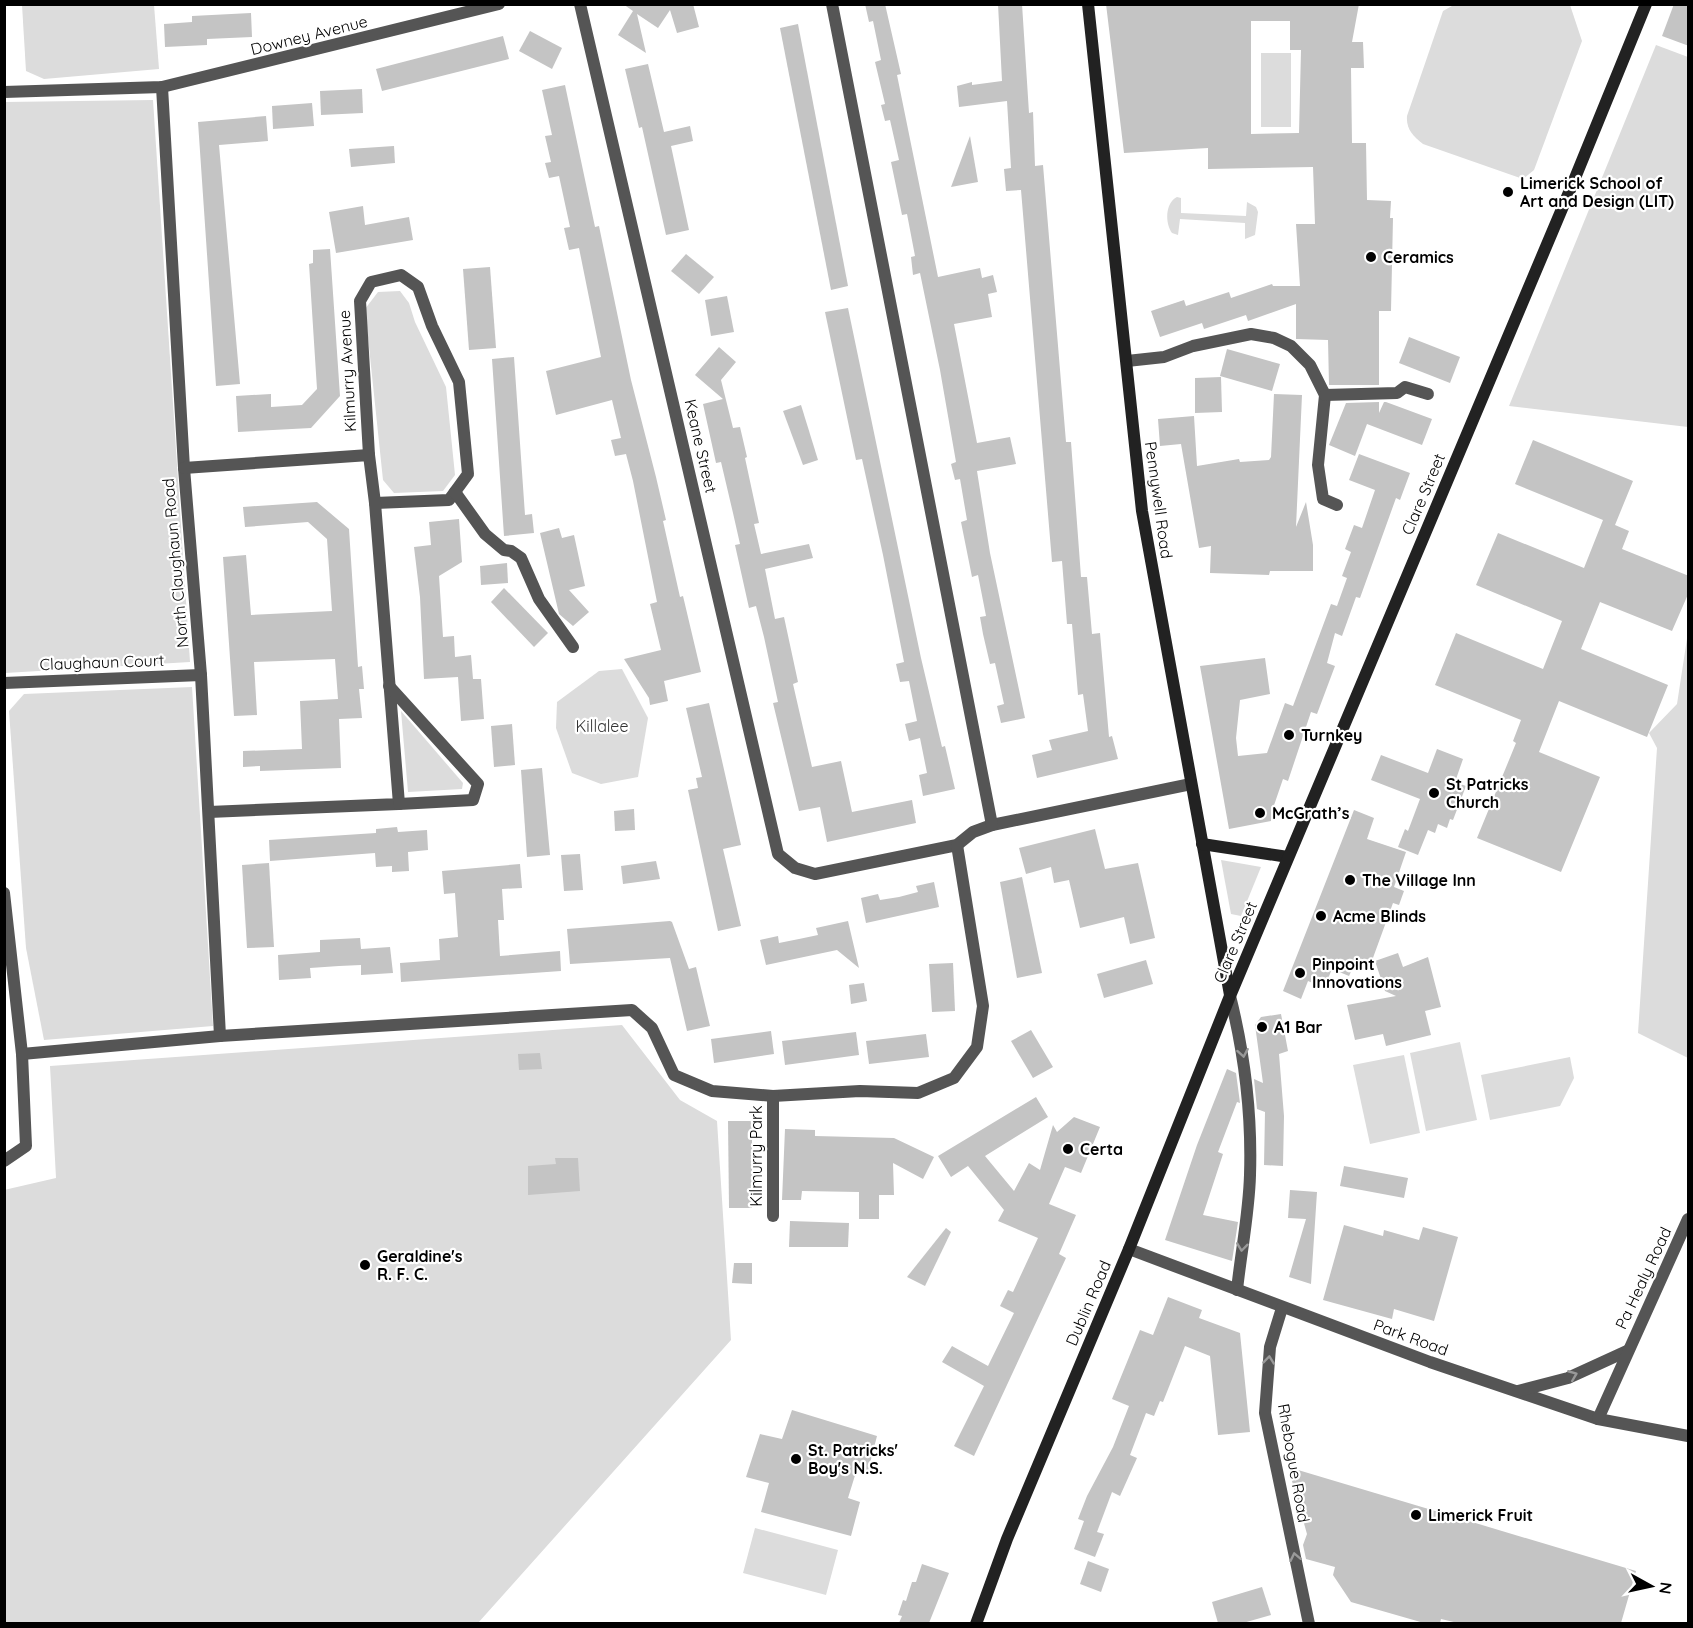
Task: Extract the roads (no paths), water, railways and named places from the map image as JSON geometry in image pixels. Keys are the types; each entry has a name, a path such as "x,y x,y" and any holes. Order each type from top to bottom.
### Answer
{"main road":[{"name":"Pennywell Road","path":"1088,4 1142,511 1230,996"},
{"name":"Clare Street","path":"1230,996 1575,178 1646,4"},
{"path":"1202,844 1288,857"},
{"name":"Dublin Road","path":"976,1623 1016,1517 1129,1249 1230,996"}],"street":[{"name":"Downey Avenue","path":"4,92 162,87 500,4"},
{"name":"Keane Street","path":"580,4 778,854 795,868 814,874 957,845"},
{"path":"832,4 992,825"},
{"name":"North Claughaun Road","path":"162,87 184,468 201,675 220,1036"},
{"name":"Kilmurry Avenue","path":"399,804 375,502 369,454 360,301 371,282 401,275 418,287 432,326 459,382 468,474 455,492"},
{"path":"1127,361 1164,357 1194,346 1251,334 1274,338 1291,346 1310,365 1325,395 1318,465 1323,499 1337,505"},
{"path":"1325,395 1397,393 1405,387 1428,394"},
{"name":"Kilmurry Avenue","path":"184,468 369,454"},
{"path":"375,502 449,500 455,492 484,534 504,550 512,551 520,558 539,599 573,647"},
{"name":"Claughaun Court","path":"4,683 201,675"},
{"path":"208,812 472,800 478,784 389,686"},
{"path":"22,1054 220,1036 632,1010 652,1028 675,1075 712,1091 773,1096 860,1091 918,1093 954,1078 978,1047 983,1006 957,845 973,832 992,825 1191,784"},
{"path":"4,893 22,1054 26,1146 4,1161"},
{"path":"1230,996 1244,1052 1250,1112 1251,1177 1237,1290"},
{"name":"Kilmurry Park","path":"773,1096 773,1216"},
{"name":"Pa Healy Road","path":"1598,1419 1689,1219"},
{"name":"Park Road","path":"1129,1249 1282,1308 1517,1392 1598,1419 1689,1436"},
{"name":"Rhebogue Road","path":"1282,1308 1270,1347 1265,1413 1308,1619"},
{"name":"Pa Healy Road","path":"1517,1392 1568,1378 1627,1351"}],"place":[{"name":"Limerick School of Art and Design (LIT)","path":"1508,192"},
{"name":"Ceramics","path":"1371,257"},
{"name":"Turnkey","path":"1289,735"},
{"name":"St Patricks Church","path":"1434,793"},
{"name":"McGrath’s","path":"1260,813"},
{"name":"The Village Inn","path":"1350,880"},
{"name":"Acme Blinds","path":"1321,916"},
{"name":"Pinpoint Innovations","path":"1300,973"},
{"name":"A1 Bar","path":"1262,1027"},
{"name":"Certa","path":"1068,1149"},
{"name":"Geraldine's R. F. C.","path":"365,1265"},
{"name":"St. Patricks' Boy's N.S.","path":"796,1459"},
{"name":"Limerick Fruit","path":"1416,1515"}],"park label":[{"name":"Killalee","path":"602,726"}]}
